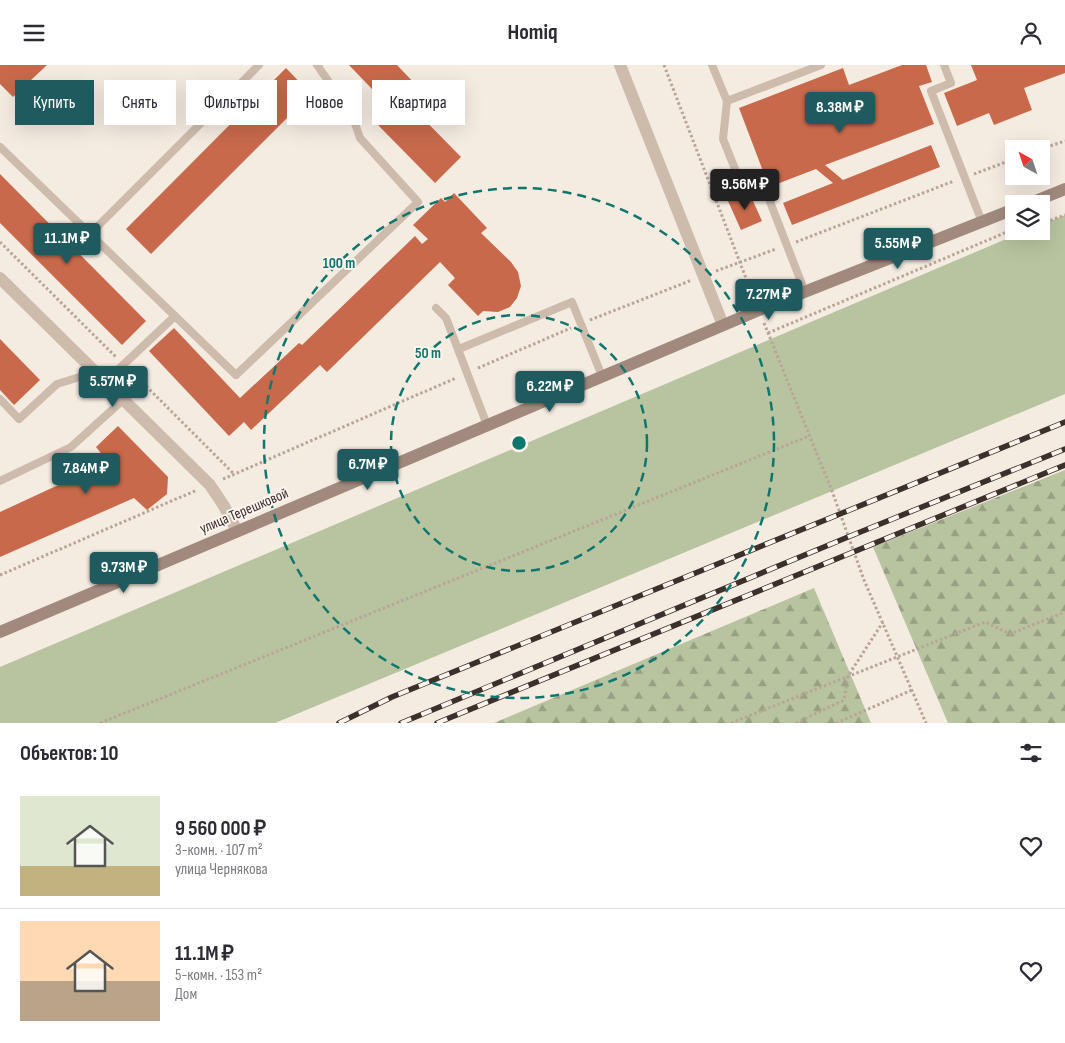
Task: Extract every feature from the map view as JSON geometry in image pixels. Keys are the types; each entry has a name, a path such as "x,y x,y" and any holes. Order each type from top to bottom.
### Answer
{"main road":[{"path":"1050,195 1065,189"},
{"name":"улица Терешковой","path":"0,632 722,325 1005,213"}],"street":[{"path":"620,65 722,325"},
{"path":"0,277 210,485 237,531"}],"lane":[{"path":"90,234 259,65"},
{"path":"0,147 236,375 418,202 360,138 352,115 317,65"},
{"path":"712,65 727,101 723,139 739,179 767,195 804,292"},
{"path":"727,101 821,65"},
{"path":"944,65 951,83 931,91 982,222"},
{"path":"459,349 572,302 602,376"},
{"path":"436,308 446,318 487,425"},
{"path":"105,382 176,316"},
{"path":"0,399 19,419 57,384 96,372"},
{"path":"0,481 71,447 124,399"}],"path":[{"path":"664,65 864,580 926,723"},
{"path":"1050,146 1065,141"},
{"path":"0,575 581,324 1005,162"},
{"path":"1050,221 1065,215"},
{"path":"768,333 1005,233"},
{"path":"100,723 809,436"},
{"path":"731,723 985,622 1010,634 1065,612"},
{"path":"796,723 844,701 848,676 883,622"},
{"path":"836,723 912,690"}],"green space":[{"path":"1065,215 1065,394 275,723 0,723 0,667 1005,240 1050,240 1050,221"},
{"path":"1065,470 1065,723 948,723 873,547"},
{"path":"814,588 871,723 494,723"}],"building":[{"path":"0,65 47,65 31,80 15,80 15,95 13,97 0,84"},
{"path":"349,65 397,65 411,80 372,80 372,89"},
{"path":"902,65 926,65 932,82 919,86 934,124 825,165 843,180 931,145 940,167 792,225 783,203 833,183 816,169 769,187 739,108 843,68 849,85"},
{"path":"971,65 1065,65 1065,73 1024,88 1032,110 994,125 989,113 957,126 944,93 977,80"},
{"path":"286,68 298,80 287,80 287,118 151,254 126,229 229,125 277,125 277,80 274,80"},
{"path":"378,125 430,125 461,157 435,183"},
{"path":"0,174 146,321 122,345 0,223"},
{"path":"749,192 762,221 741,230 728,201"},
{"path":"454,193 487,228 481,233 511,262 518,272 521,286 517,298 510,307 498,312 483,311 478,316 448,285 455,278 440,262 327,372 320,365 251,430 244,422 229,436 149,351 174,328 240,398 299,343 302,345 415,236 422,244 428,239 413,225 441,198 445,202"},
{"path":"0,339 40,380 14,405 0,390"},
{"path":"118,426 168,477 167,494 147,510 134,498 0,557 0,512 108,462 96,447"}],"railway":[{"path":"339,723 392,697 1065,422"},
{"path":"401,723 1065,449"},
{"path":"437,723 1065,465"}]}
